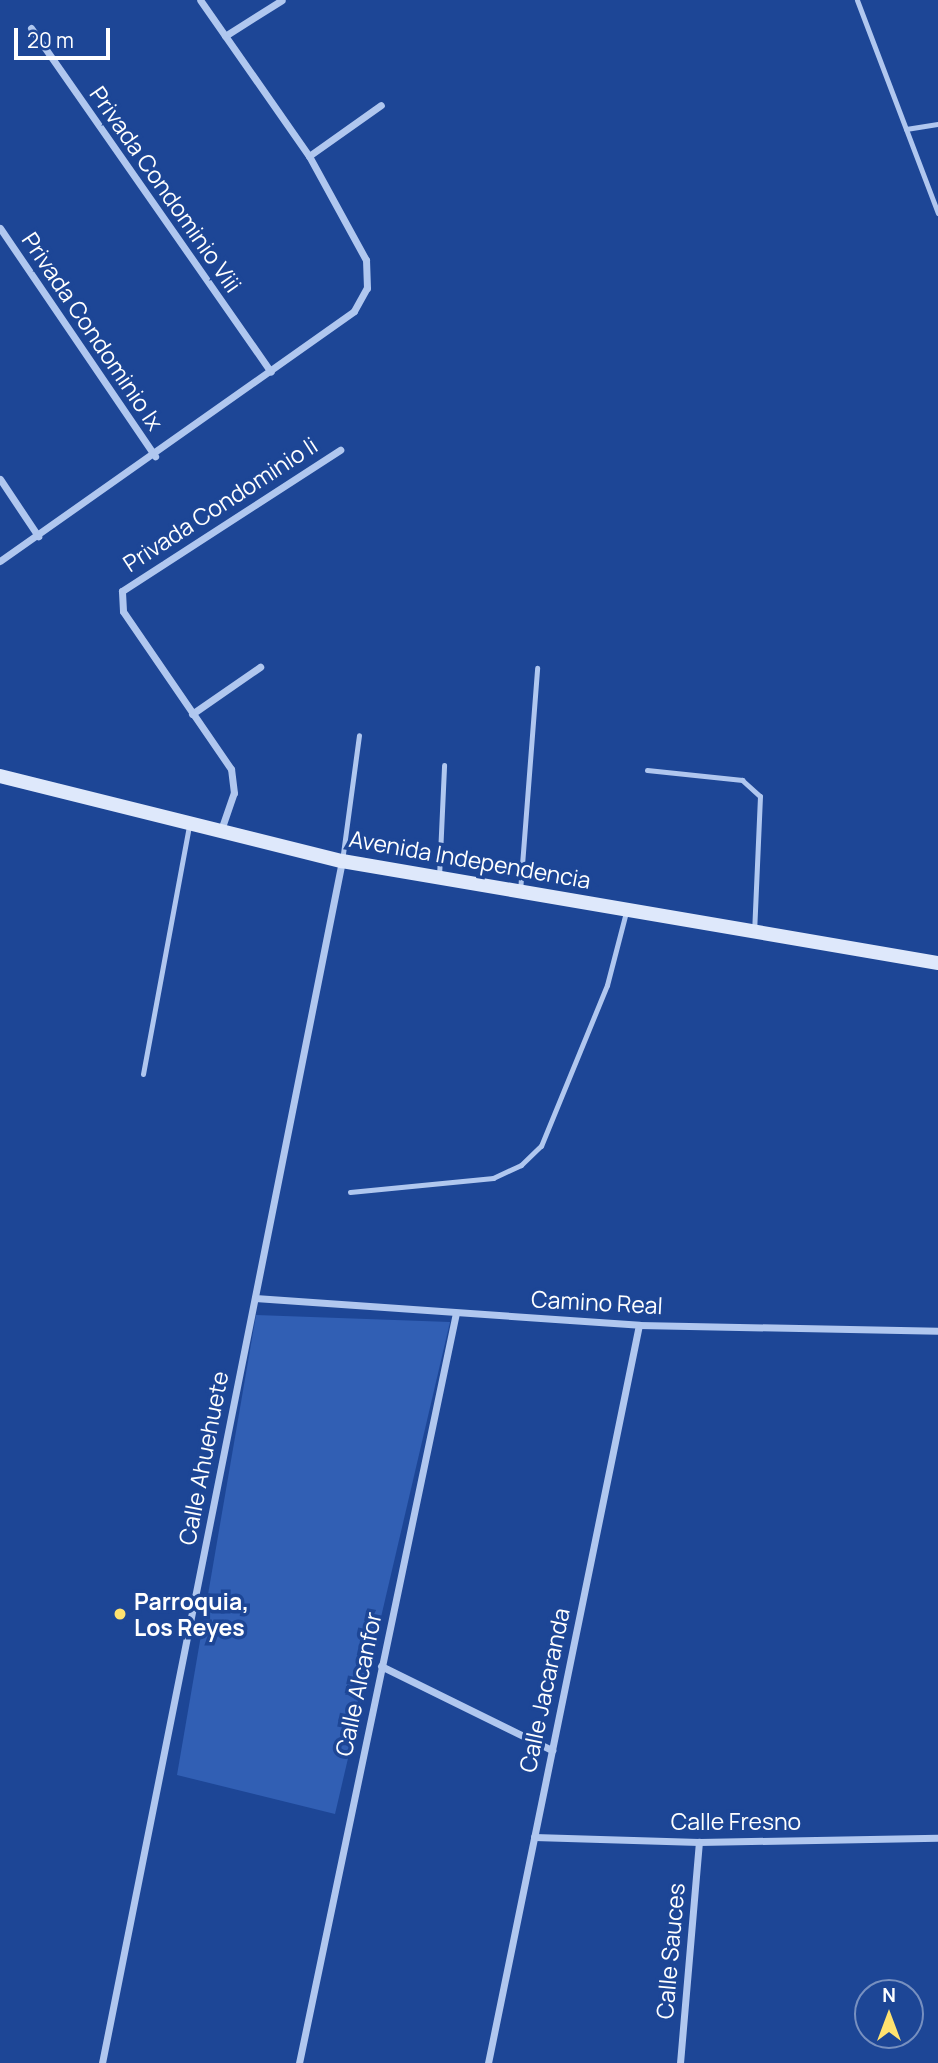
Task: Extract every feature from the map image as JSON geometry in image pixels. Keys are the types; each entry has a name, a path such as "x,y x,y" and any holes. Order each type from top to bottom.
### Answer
{"main road":[{"name":"Avenida Independencia","path":"0,776 342,860 938,963"}],"street":[{"path":"0,561 155,456 354,311 367,288 366,260 309,156 200,0"},
{"path":"225,36 282,0"},
{"name":"Privada Condominio Viii","path":"31,28 271,372"},
{"path":"309,156 381,105"},
{"name":"Privada Condominio Ix","path":"0,228 155,456"},
{"name":"Privada Condominio Ii","path":"192,714 123,611 122,591 340,450"},
{"path":"0,478 38,536"},
{"path":"221,830 234,793 231,769 192,714 260,667"},
{"name":"Calle Ahuehuete","path":"102,2063 342,860"},
{"name":"Camino Real","path":"254,1298 639,1325 938,1331"},
{"name":"Calle Alcanfor","path":"299,2063 456,1313"},
{"name":"Calle Jacaranda","path":"488,2063 639,1325"},
{"path":"381,1666 552,1750"},
{"name":"Calle Fresno","path":"534,1837 699,1842 938,1838"},
{"name":"Calle Sauces","path":"680,2063 699,1842"}],"lane":[{"path":"857,0 938,213"},
{"path":"906,129 938,124"},
{"path":"520,891 537,668"},
{"path":"342,860 359,735"},
{"path":"439,877 444,765"},
{"path":"647,770 742,780 760,796 754,931"},
{"path":"143,1074 190,823"},
{"path":"350,1192 493,1178 521,1165 541,1146 607,985 627,909"}],"shaded area":[{"path":"256,1315 450,1322 335,1814 177,1775"}],"place":[{"name":"Parroquia, Los Reyes","path":"120,1614"}]}
